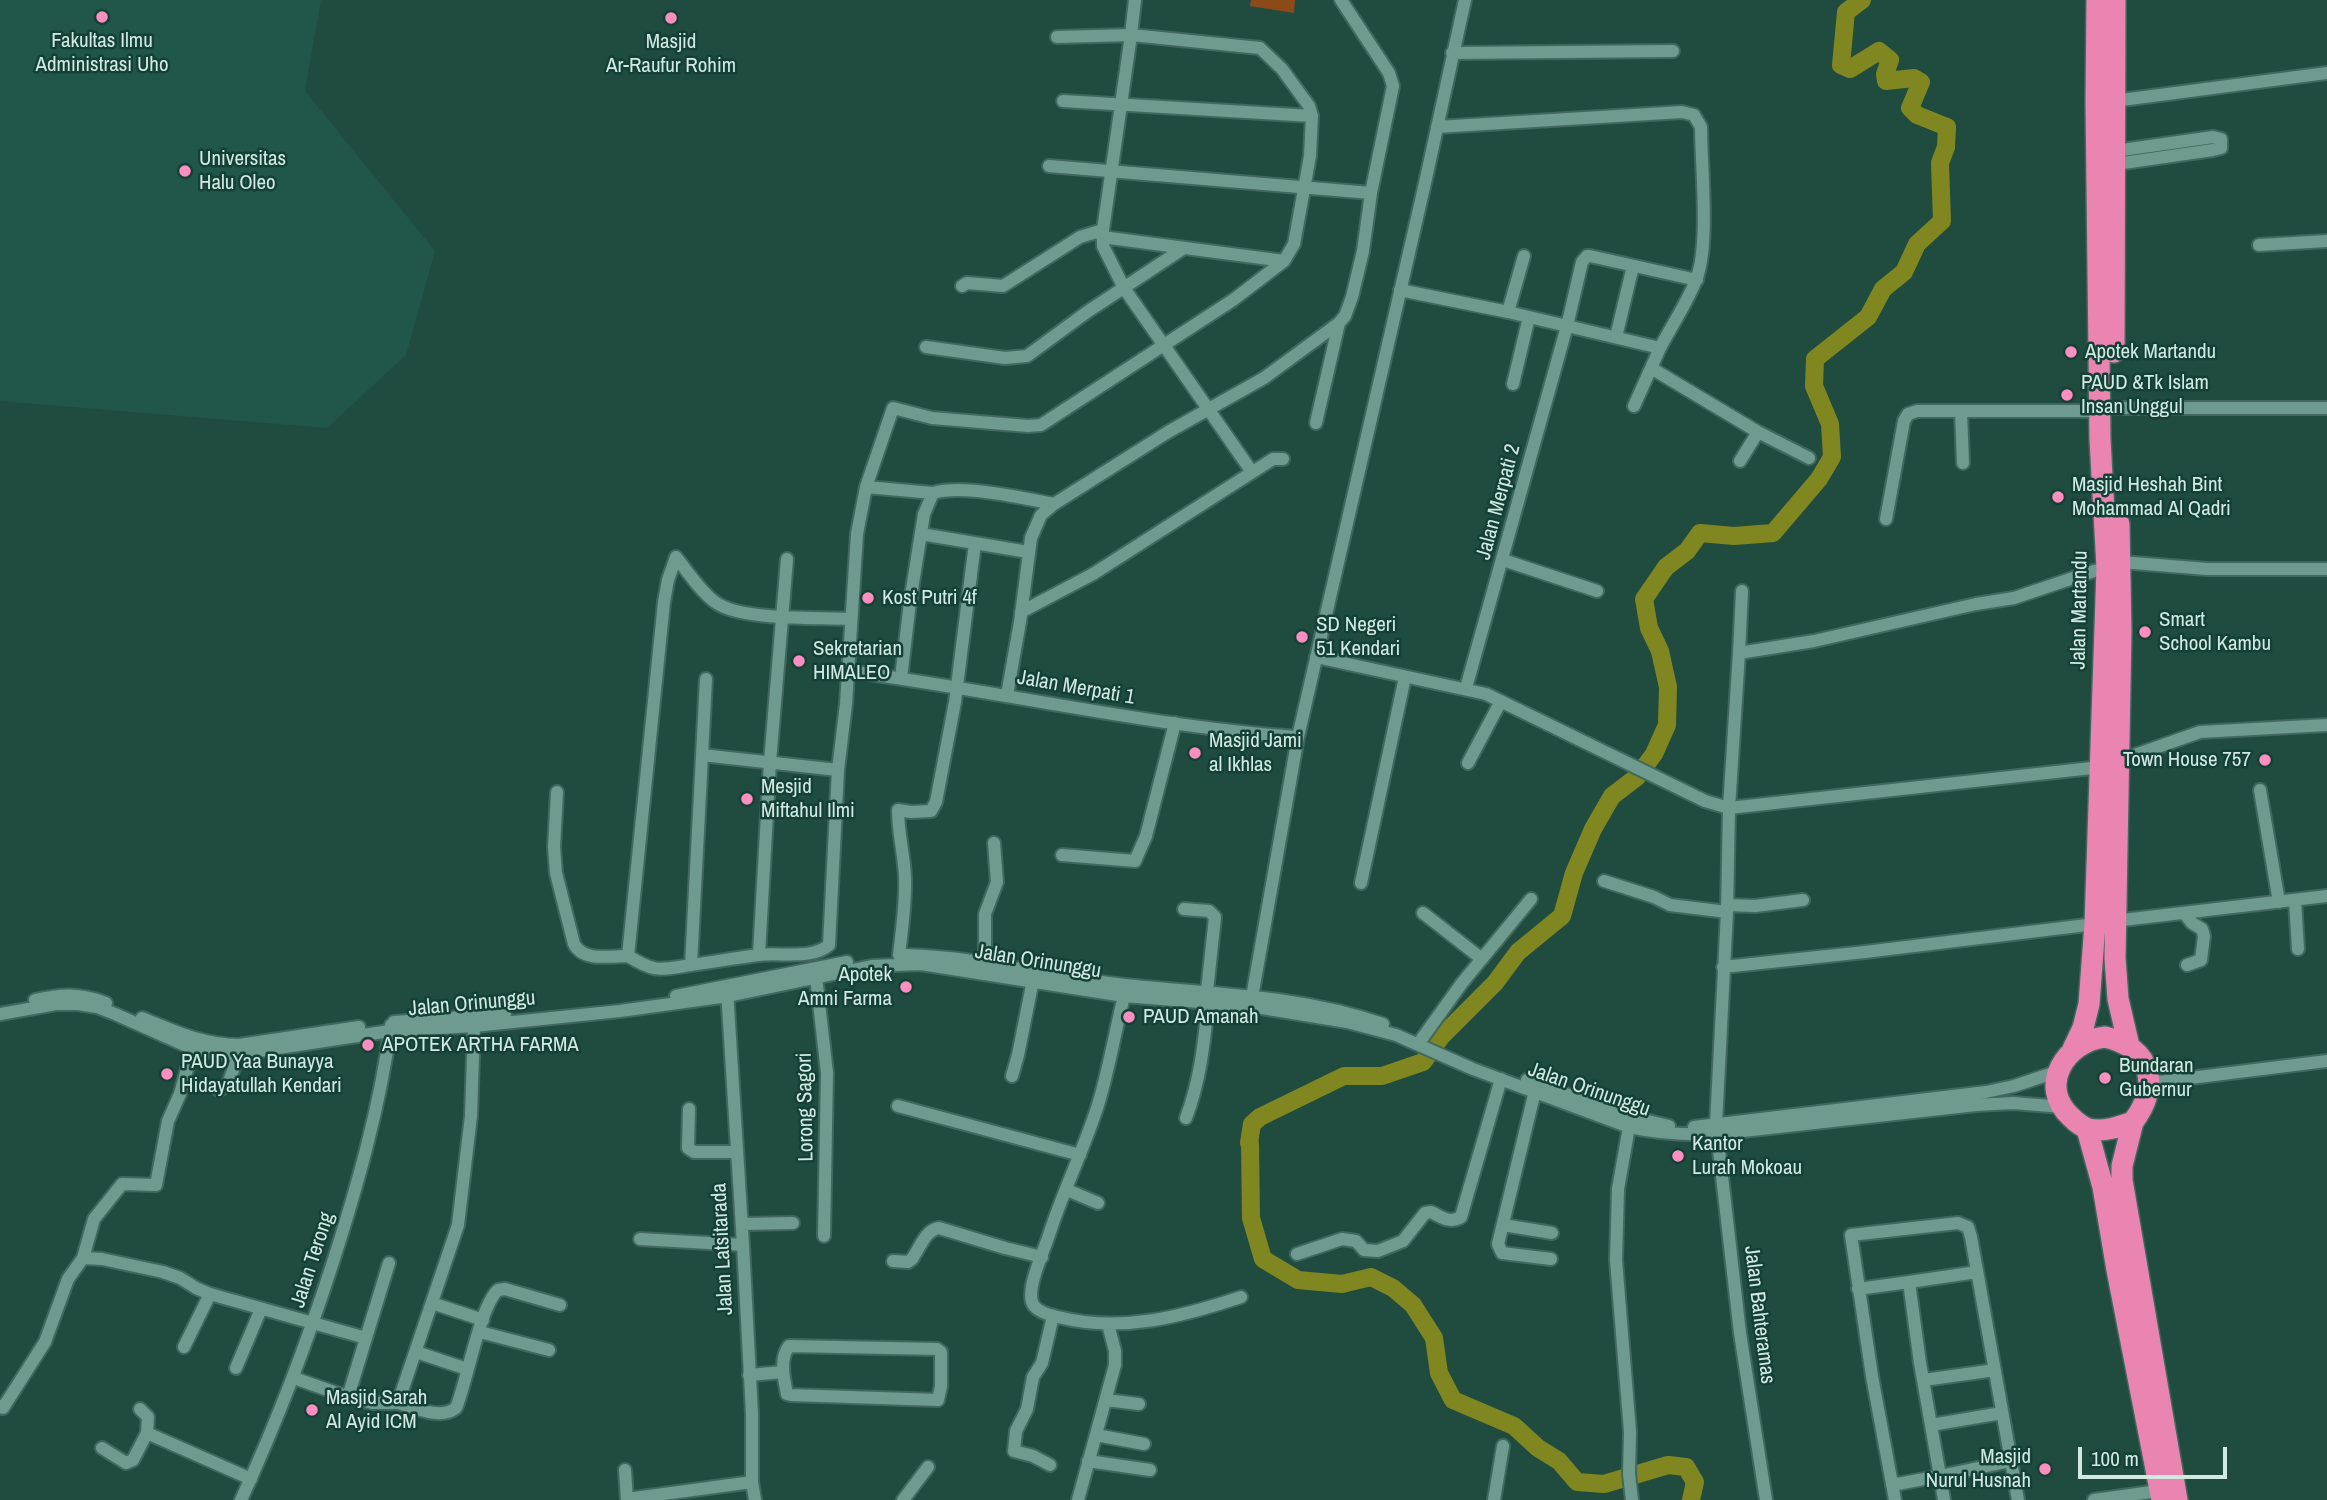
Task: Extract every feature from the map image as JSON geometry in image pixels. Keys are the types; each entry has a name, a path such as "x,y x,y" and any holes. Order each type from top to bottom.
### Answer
{"highway":[{"name":"Jalan Martandu","path":"2073,1049 2083,1028 2105,923 2114,565 2096,102 2097,0"},
{"name":"Jalan Martandu","path":"2106,339 2115,157 2115,0"},
{"name":"Jalan Martandu","path":"2105,923 2129,1046"},
{"path":"2133,1122 2102,1130 2087,1129 2068,1114 2057,1090 2059,1071 2073,1049 2085,1042 2105,1037 2129,1046 2140,1056 2150,1083 2148,1098 2133,1122 2122,1180 2168,1495"},
{"path":"2087,1129 2103,1186 2117,1270 2168,1495"}],"street":[{"path":"1135,0 1102,234 1107,257 1124,288 1252,472"},
{"path":"1007,695 1028,552 1041,515 1054,504 1210,408 1264,379 1345,316 1363,251 1371,193 1393,86 1389,73 1341,0"},
{"path":"1251,1001 1298,737 1465,0"},
{"path":"832,969 827,948 830,939 838,770 857,534 866,487 893,408 932,418 1041,425 1260,281 1284,261 1295,238 1311,146 1312,116 1296,86 1268,53 1260,48 1131,35 1057,37"},
{"path":"1452,52 1673,51"},
{"path":"2114,102 2327,73"},
{"path":"1063,101 1312,116"},
{"path":"1437,127 1682,112 1694,115 1701,127 1701,263 1697,280 1660,348 1634,406"},
{"path":"2213,137 2220,138 2222,146 2213,150 2115,157 2213,137"},
{"path":"1049,166 1371,193"},
{"path":"962,286 1003,286 1080,237 1102,234 1284,261"},
{"path":"2259,245 2327,241"},
{"path":"926,348 1020,358 1027,356 1184,248"},
{"path":"1508,312 1524,256"},
{"name":"Jalan Merpati 2","path":"1466,688 1584,258 1590,256 1633,266"},
{"path":"1616,337 1633,266 1697,280"},
{"path":"1400,290 1660,348"},
{"path":"1513,384 1529,317"},
{"path":"1316,423 1339,323"},
{"path":"1651,368 1758,432 1810,458"},
{"path":"1886,519 1905,417 1912,412 2327,408"},
{"path":"1961,412 1963,463"},
{"path":"1740,461 1758,432"},
{"path":"1021,612 1093,574 1273,459 1283,459"},
{"path":"866,487 933,493 979,492 1054,504"},
{"path":"901,678 921,534 926,506 933,493"},
{"path":"921,534 1028,552"},
{"path":"899,955 905,905 905,874 898,835 898,810 931,811 936,802 947,755 975,543"},
{"path":"628,956 664,602 676,557 708,595 725,608 781,617 850,620"},
{"path":"759,954 770,762 787,559"},
{"path":"1503,560 1597,591"},
{"path":"1739,653 2014,598 2114,565 2207,569 2327,569"},
{"name":"Jalan Bahteramas","path":"1742,591 1729,808 1716,1129 1740,1333 1766,1500"},
{"path":"1316,657 1466,688 1501,701 1705,802 1729,808 2109,764 2200,732 2327,725"},
{"name":"Jalan Merpati 1","path":"848,671 1007,695 1072,709 1298,737"},
{"path":"1361,883 1405,677"},
{"path":"691,965 706,679"},
{"path":"1468,763 1501,701"},
{"path":"1062,855 1135,861 1146,836 1175,723"},
{"path":"702,755 838,770"},
{"path":"2260,790 2279,902"},
{"path":"557,792 554,847 556,873 577,950 587,955 628,956 650,969 660,970 759,954 811,953 827,948"},
{"path":"985,968 985,914 997,882 994,843"},
{"path":"1604,881 1642,892 1670,905 1727,909 1803,900"},
{"path":"1723,967 2327,896"},
{"path":"1425,1044 1482,959 1531,899"},
{"path":"2295,900 2298,949"},
{"path":"1184,909 1209,911 1215,917 1201,1070 1197,1090 1186,1118"},
{"path":"1423,913 1482,959"},
{"path":"2185,914 2192,923 2202,929 2204,936 2202,960 2187,965"},
{"name":"Jalan Orinunggu","path":"728,991 899,955 928,956 1033,980 1124,996 1251,1001 1347,1022 1425,1044 1501,1079 1629,1126 1676,1135 1986,1092 2059,1071"},
{"name":"Jalan Orinunggu","path":"0,1014 56,1004 87,1005 115,1014 192,1048 239,1054 390,1027 474,1026 816,977 832,969 898,964 985,968 1208,998"},
{"name":"Lorong Sagori","path":"816,977 827,1073 824,1236"},
{"path":"1012,1076 1033,980"},
{"name":"Jalan Latsitarada","path":"728,991 755,1500"},
{"name":"Jalan Orinunggu","path":"0,1006 53,995 89,996 193,1039 221,1045 390,1027 575,1012"},
{"path":"1124,996 1098,1104 1031,1287 1032,1302 1036,1308 1053,1316 1108,1325 1139,1324 1202,1310 1241,1297"},
{"path":"398,1403 455,1235 460,1212 471,1115 474,1026"},
{"name":"Jalan Terong","path":"241,1500 294,1378 356,1190 373,1126 390,1027"},
{"path":"0,1406 3,1408 45,1342 68,1279 83,1258 94,1219 122,1184 156,1185 168,1121 180,1094 192,1048"},
{"path":"219,1090 228,1084 239,1054"},
{"name":"Jalan Orinunggu","path":"1448,1056 1656,1125 1716,1129 1976,1105 2013,1103 2063,1107"},
{"path":"2150,1083 2327,1061"},
{"path":"1297,1254 1342,1240 1356,1241 1364,1250 1378,1251 1403,1241 1426,1213 1431,1212 1454,1221 1461,1217 1501,1079"},
{"path":"1535,1091 1498,1244 1502,1253 1551,1259"},
{"path":"898,1106 1080,1155"},
{"path":"690,1109 688,1148 694,1152 737,1152"},
{"path":"1629,1126 1618,1189 1616,1260 1630,1432 1629,1474 1632,1495"},
{"path":"1067,1190 1098,1203"},
{"path":"742,1224 793,1223"},
{"path":"1895,1500 1851,1235 1949,1223 1968,1227 1971,1237 2018,1500"},
{"path":"1503,1226 1552,1233"},
{"path":"893,1261 908,1262 927,1234 932,1229 939,1228 1042,1256"},
{"path":"640,1239 743,1245"},
{"path":"83,1258 102,1259 163,1272 210,1294 366,1338"},
{"path":"348,1397 389,1263"},
{"path":"1858,1289 1977,1272"},
{"path":"1909,1282 1944,1500"},
{"path":"294,1378 372,1403 398,1403 436,1413 451,1412 459,1401 482,1326 498,1290 505,1289 561,1306"},
{"path":"184,1347 210,1294"},
{"path":"432,1303 482,1326 550,1350"},
{"path":"236,1368 261,1309"},
{"path":"1050,1465 1033,1456 1014,1451 1016,1431 1027,1409 1033,1377 1042,1363 1053,1316"},
{"path":"1079,1500 1116,1358 1108,1325"},
{"path":"789,1346 937,1349 942,1358 938,1400 792,1395 787,1394 783,1372 784,1353 789,1346"},
{"path":"416,1352 467,1369"},
{"path":"1924,1380 1995,1370"},
{"path":"750,1375 783,1372"},
{"path":"1106,1399 1139,1404"},
{"path":"102,1448 128,1462 134,1458 148,1433 148,1417 140,1409"},
{"path":"1931,1426 2002,1413"},
{"path":"148,1433 251,1479"},
{"path":"1096,1435 1143,1444"},
{"path":"1494,1500 1503,1446"},
{"path":"1088,1461 1150,1470"},
{"path":"1892,1485 2011,1461"},
{"path":"902,1500 928,1467"},
{"path":"625,1470 627,1500 752,1482"},
{"path":"2094,1500 2168,1495"}],"shaded area":[{"name":"Universitas Halu Oleo","path":"0,0 321,0 305,91 435,251 406,355 327,428 0,401"},
{"path":"1251,0 1295,0 1294,13 1250,6"}],"waterway":[{"path":"1249,1143 1252,1124 1260,1117 1344,1076 1382,1076 1423,1062 1441,1037 1495,983 1518,952 1562,916 1574,873 1593,829 1612,796 1637,777 1654,754 1667,725 1668,687 1660,651 1649,628 1644,599 1666,567 1687,551 1700,533 1734,536 1773,533 1819,479 1832,457 1830,424 1814,386 1815,359 1868,317 1883,289 1904,272 1917,244 1942,221 1940,163 1946,147 1947,127 1917,115 1910,108 1921,82 1914,78 1886,81 1885,74 1890,60 1879,51 1850,69 1841,65 1846,12 1862,0"},
{"path":"1250,1143 1251,1218 1263,1259 1298,1280 1342,1284 1371,1277 1393,1288 1413,1305 1434,1338 1439,1373 1453,1400 1514,1426 1538,1448 1559,1461 1577,1482 1604,1484 1668,1465 1686,1467 1695,1482 1691,1500"}],"place":[{"name":"Fakultas Ilmu Administrasi Uho","path":"102,17"},
{"name":"Masjid Ar-Raufur Rohim","path":"671,18"},
{"name":"Universitas Halu Oleo","path":"185,171"},
{"name":"Apotek Martandu","path":"2071,352"},
{"name":"PAUD &Tk Islam Insan Unggul","path":"2067,395"},
{"name":"Masjid Heshah Bint Mohammad Al Qadri","path":"2058,497"},
{"name":"Kost Putri 4f","path":"868,598"},
{"name":"Smart School Kambu","path":"2145,632"},
{"name":"SD Negeri 51 Kendari","path":"1302,637"},
{"name":"Sekretarian HIMALEO","path":"799,661"},
{"name":"Masjid Jami al Ikhlas","path":"1195,753"},
{"name":"Town House 757","path":"2265,760"},
{"name":"Mesjid Miftahul Ilmi","path":"747,799"},
{"name":"Apotek Amni Farma","path":"906,987"},
{"name":"PAUD Amanah","path":"1129,1017"},
{"name":"APOTEK ARTHA FARMA","path":"368,1045"},
{"name":"PAUD Yaa Bunayya Hidayatullah Kendari","path":"167,1074"},
{"name":"Bundaran Gubernur","path":"2105,1078"},
{"name":"Kantor Lurah Mokoau","path":"1678,1156"},
{"name":"Masjid Sarah Al Ayid ICM","path":"312,1410"},
{"name":"Masjid Nurul Husnah","path":"2045,1469"}]}
